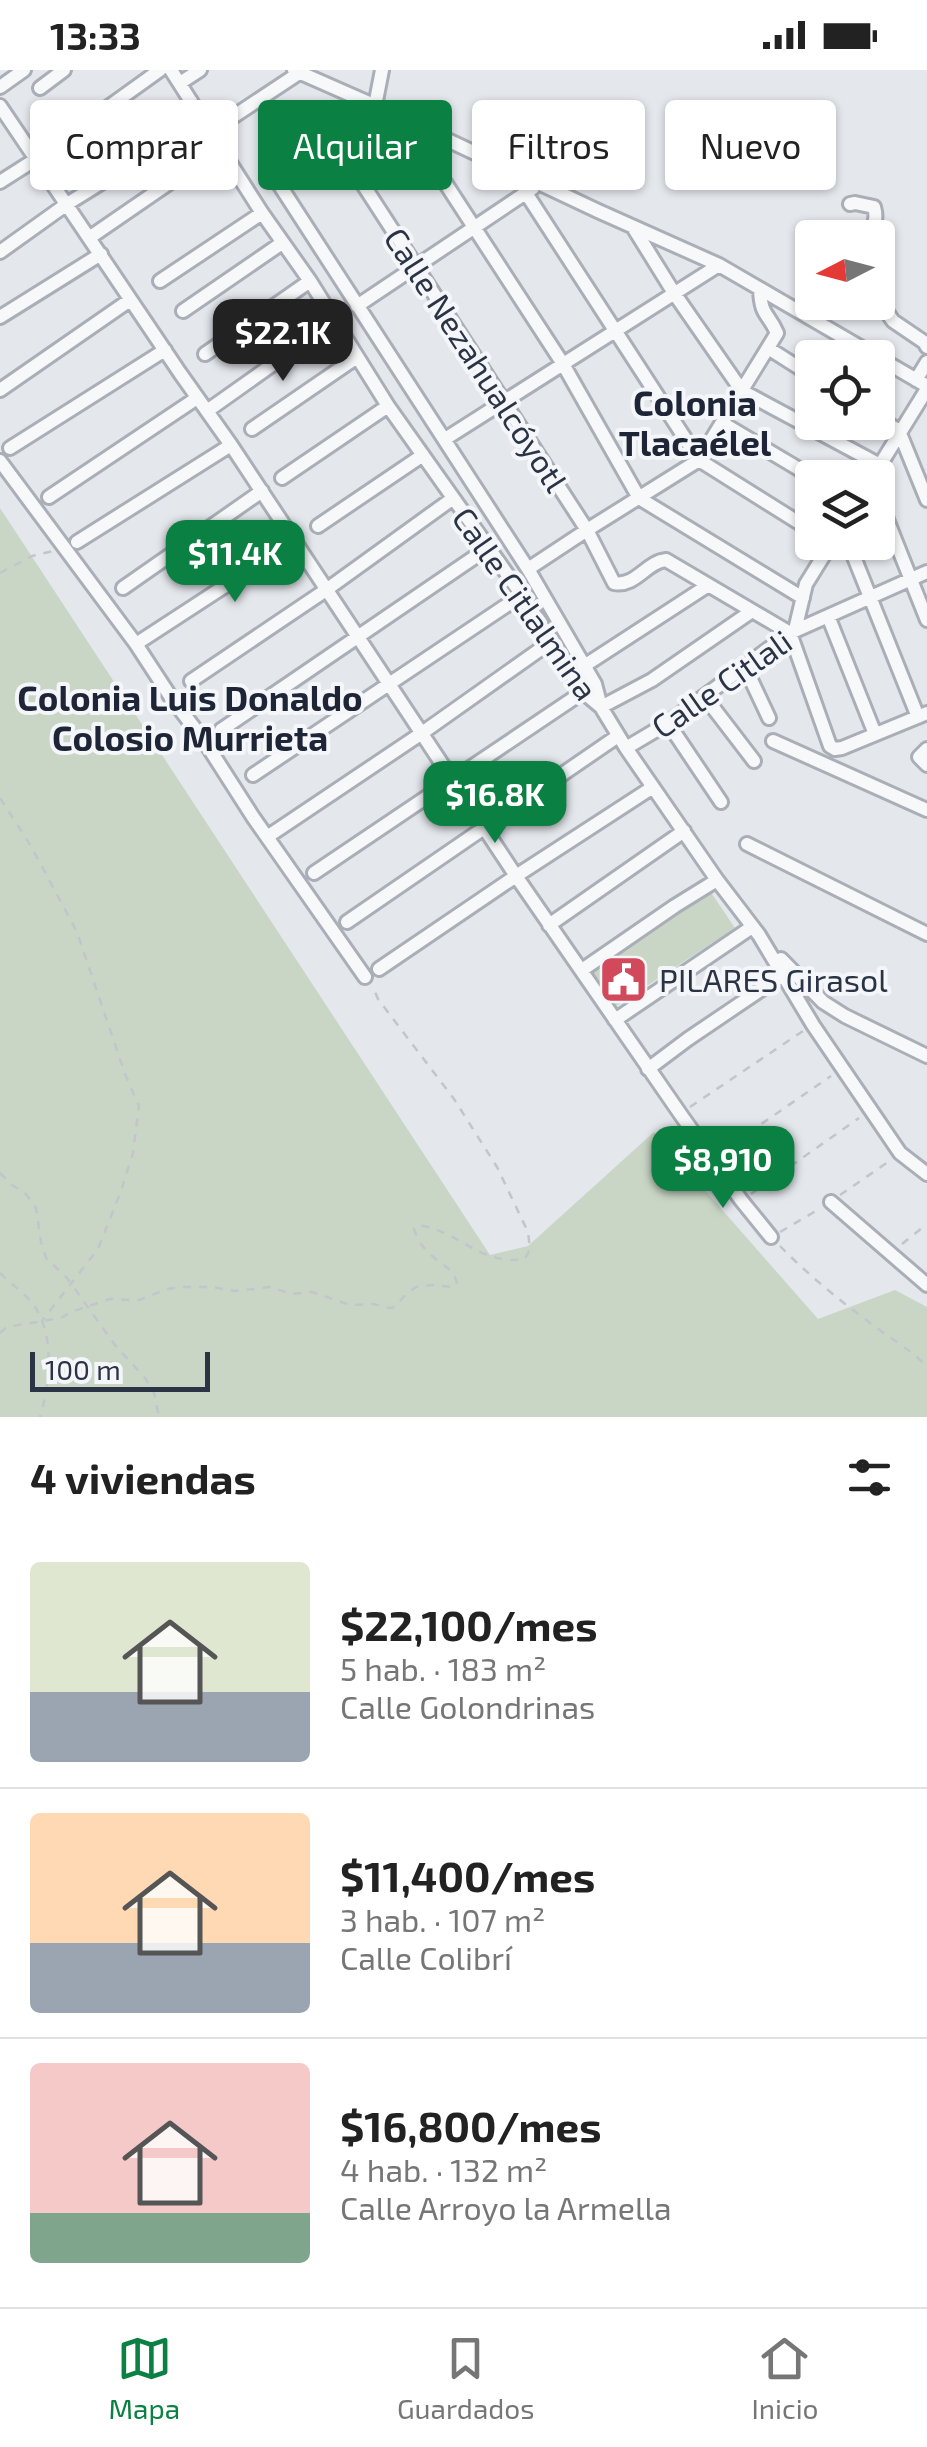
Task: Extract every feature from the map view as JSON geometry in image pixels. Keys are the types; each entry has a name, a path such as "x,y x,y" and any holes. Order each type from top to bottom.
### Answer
{"street":[{"path":"0,87 24,70"},
{"path":"40,88 64,70"},
{"path":"118,100 160,70"},
{"name":"Calle Citlalmina","path":"171,70 190,100"},
{"path":"180,82 200,70"},
{"path":"373,100 382,70"},
{"path":"238,114 300,71 363,100"},
{"path":"0,108 30,151"},
{"path":"0,182 30,163"},
{"name":"Calle Citlalmina","path":"238,176 388,406 522,594 583,692 600,707 756,931 870,1111 900,1153 927,1174"},
{"path":"57,190 231,444 516,876 648,1069 772,1237"},
{"path":"0,252 90,190"},
{"path":"89,238 159,190"},
{"path":"283,190 528,570 595,684 600,707 652,680 752,611"},
{"name":"Calle Nezahualcóyotl","path":"367,190 587,530 614,583 628,583 660,559 708,586"},
{"path":"450,190 562,364 639,498 803,598"},
{"path":"357,306 530,190"},
{"path":"553,190 720,264 795,308"},
{"path":"526,192 699,460 795,520"},
{"path":"850,204 874,208 875,220"},
{"path":"160,282 262,213"},
{"path":"632,225 742,391 858,460"},
{"path":"183,311 282,242"},
{"path":"0,317 101,254"},
{"path":"445,439 720,264"},
{"path":"204,354 310,281"},
{"path":"528,570 699,460 777,333 760,305 760,289"},
{"path":"0,390 130,300"},
{"path":"817,320 923,385"},
{"path":"891,320 927,348"},
{"path":"207,411 334,321"},
{"path":"768,348 795,365"},
{"path":"10,448 165,350"},
{"path":"252,429 357,357"},
{"path":"883,460 923,385 927,362"},
{"path":"48,497 197,398"},
{"path":"282,478 388,406"},
{"path":"722,424 795,467"},
{"path":"895,428 900,431 927,500"},
{"path":"72,545 231,444"},
{"path":"318,526 424,455"},
{"path":"0,461 72,545 267,838 371,974 653,787"},
{"path":"123,588 262,491"},
{"path":"191,680 452,499"},
{"path":"895,541 927,620"},
{"path":"136,644 294,542"},
{"path":"220,730 488,548"},
{"path":"821,560 806,584 792,632 830,746 835,749 922,715 855,560"},
{"name":"Calle Citlali","path":"347,922 484,828 622,742 668,723 792,632 927,572"},
{"path":"584,666 708,586 792,632"},
{"path":"253,776 522,594"},
{"path":"828,616 875,734"},
{"path":"267,838 552,641"},
{"path":"745,667 769,718"},
{"path":"314,873 583,692"},
{"path":"705,696 754,762"},
{"path":"668,723 720,802"},
{"path":"773,741 927,810"},
{"path":"549,924 684,831"},
{"path":"747,844 927,934"},
{"path":"582,970 717,880"},
{"path":"615,1020 756,931 823,1002 927,1056"},
{"path":"648,1069 784,974"},
{"path":"830,1202 927,1285"}],"path":[{"path":"21,138 30,131"},
{"path":"0,573 32,556 72,545"},
{"path":"0,798 32,846 76,932 125,1074 140,1106 134,1154 98,1249 40,1322"},
{"path":"0,1333 7,1327 62,1318 110,1299 139,1300 185,1287 235,1291 270,1287 292,1294 312,1292 350,1305 390,1308 416,1287 457,1284 454,1273 419,1241 414,1229 418,1225 441,1231 496,1260 525,1259 529,1255 528,1232 497,1167 454,1099 378,1000 371,974"},
{"path":"681,1114 813,1025"},
{"path":"712,1158 842,1068"},
{"path":"742,1200 870,1111"},
{"path":"0,1173 26,1194 36,1208 44,1253 145,1378 154,1393 159,1417"},
{"path":"889,1255 927,1224"},
{"path":"772,1237 794,1261 927,1367"},
{"path":"0,1273 35,1306 49,1344 40,1417"}],"green space":[{"path":"0,508 490,1255 528,1246 654,1132 818,1319 895,1290 927,1307 927,1417 0,1417"},
{"path":"710,891 735,928 613,1008 589,974"}],"place":[{"name":"PILARES Girasol","path":"624,979"}],"district":[{"name":"Colonia Tlacaélel","path":"695,422"},
{"name":"Colonia Luis Donaldo Colosio Murrieta","path":"190,717"}]}
